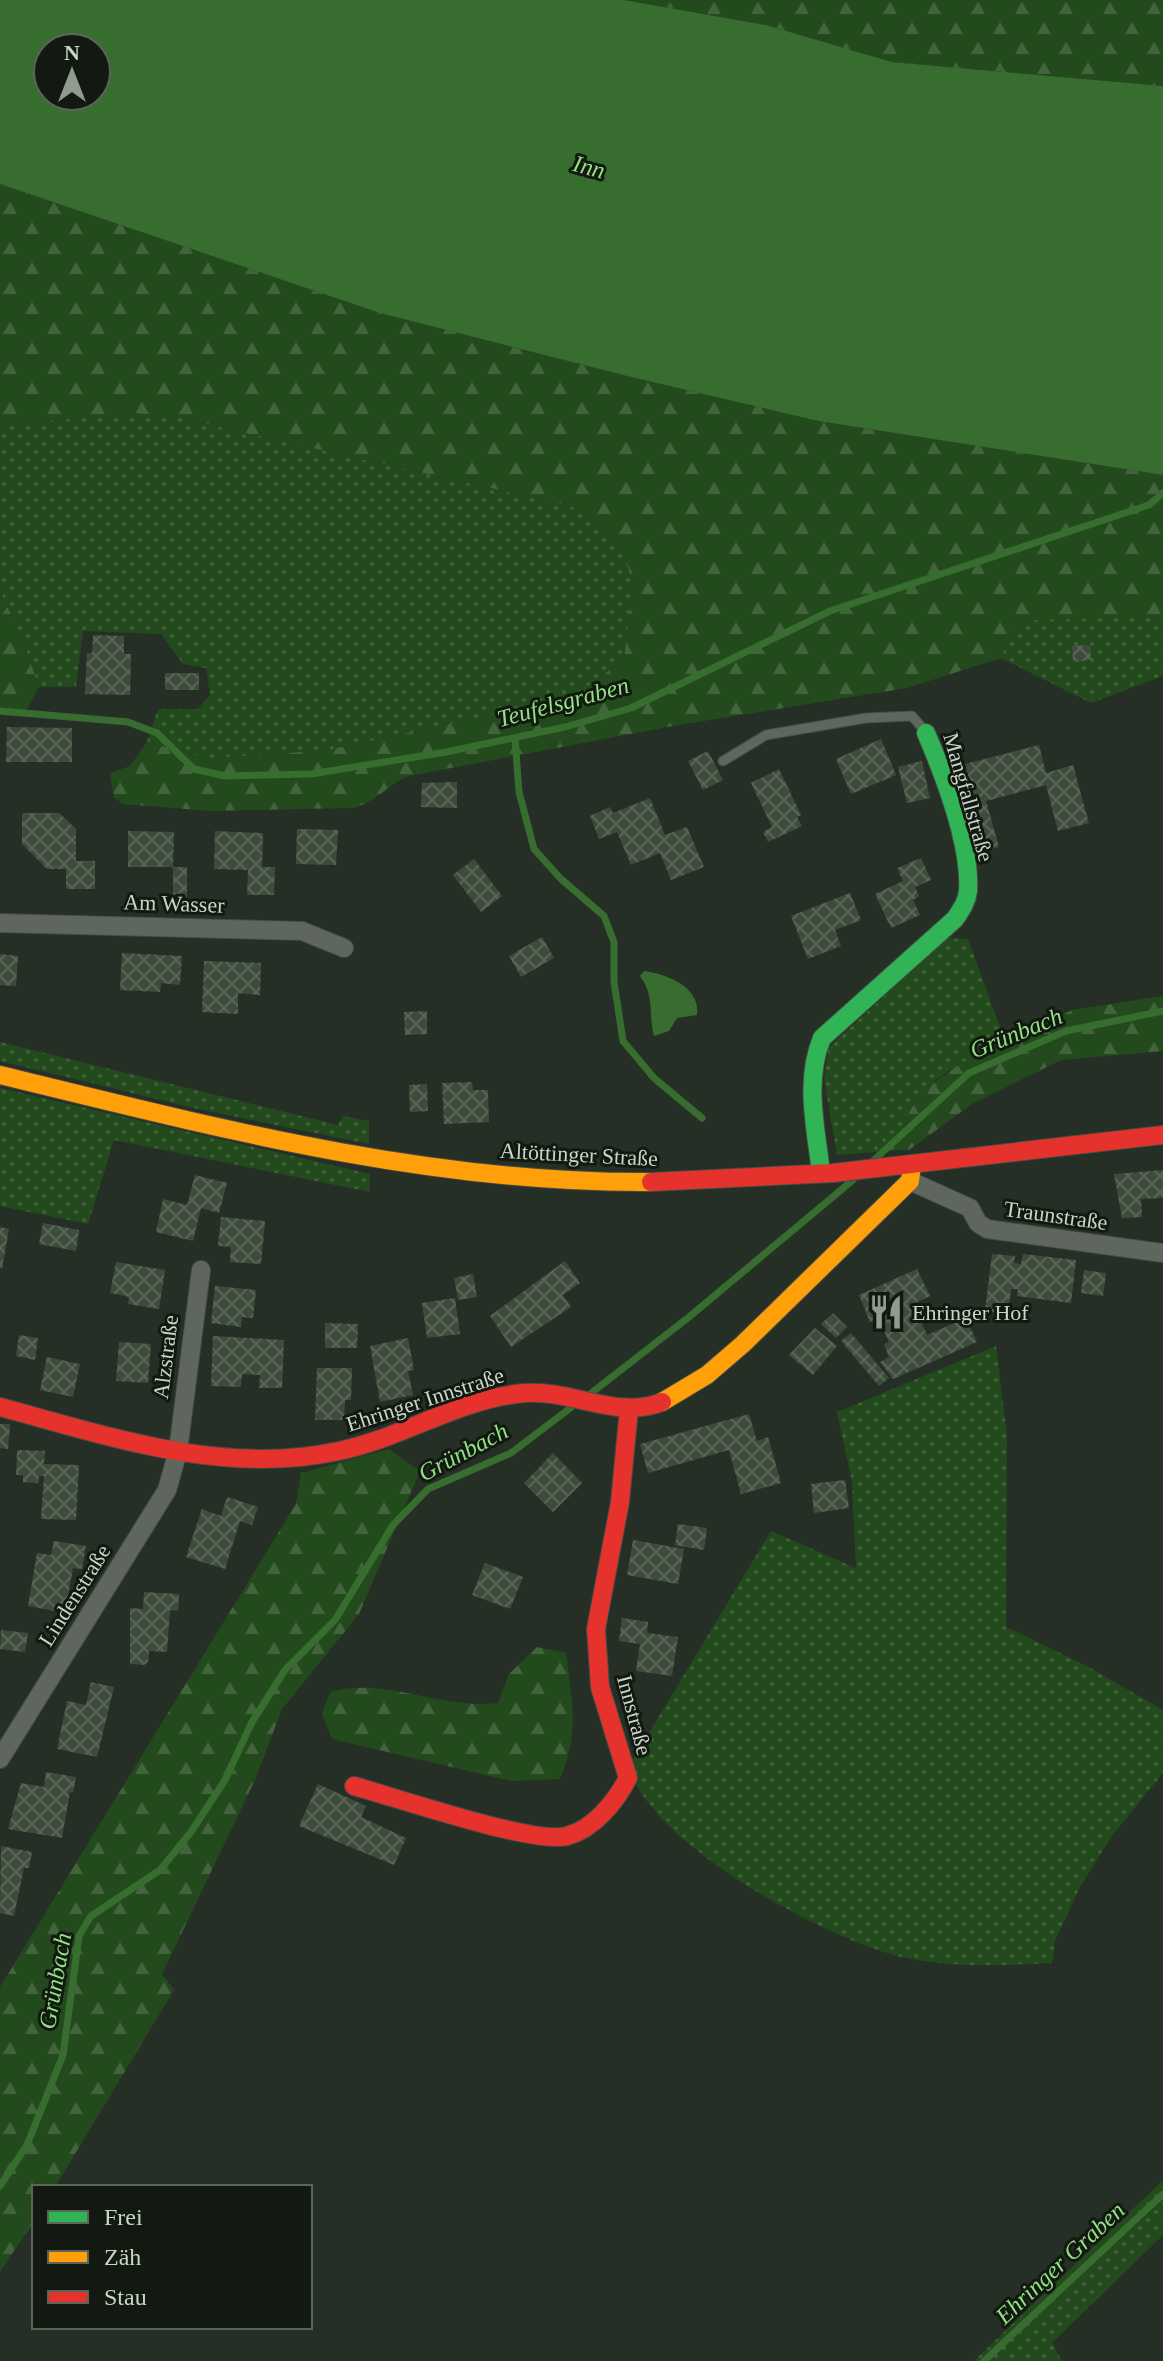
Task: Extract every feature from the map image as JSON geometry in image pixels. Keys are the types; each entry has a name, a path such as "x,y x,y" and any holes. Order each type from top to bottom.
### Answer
{"street":[{"name":"Mangfallstraße","path":"830,1172 812,1070 822,1038 965,907 968,889 963,855 926,733"},
{"name":"Am Wasser","path":"0,923 302,931 344,948"},
{"name":"Altöttinger Straße","path":"0,1075 159,1114 398,1164 554,1179 636,1182 907,1170 1163,1135"},
{"name":"Traunstraße","path":"907,1170 970,1208 978,1223 987,1229 1163,1253"},
{"name":"Ehringer Innstraße","path":"0,1407 178,1451 237,1460 291,1460 341,1451 512,1395 554,1395 629,1409 670,1401 714,1371 907,1170"},
{"name":"Alzstraße","path":"178,1451 201,1270"},
{"name":"Innstraße","path":"354,1786 529,1834 555,1838 571,1835 617,1798 628,1778 600,1687 596,1629 620,1502 629,1409"},
{"name":"Lindenstraße","path":"0,1759 167,1490 178,1451"}],"lane":[{"name":"Mangfallstraße","path":"723,761 766,735 852,720 912,716 926,733"}],"green space":[{"path":"624,0 1163,0 1163,86 892,62 766,25"},
{"path":"0,184 380,313 627,376 818,421 1163,475 1163,617 1028,620 1012,629 1001,658 907,688 673,726 409,776 353,808 210,811 124,804 114,798 110,773 130,766 147,742 209,759 327,750 574,698 624,659 630,612 630,573 625,556 615,540 578,508 180,418 135,413 0,425"},
{"path":"135,413 180,418 578,508 600,524 625,556 631,592 624,659 574,698 328,750 209,759 147,742 158,709 198,709 210,695 206,668 183,664 161,634 83,631 76,687 39,687 22,638 0,591 0,425"},
{"path":"0,591 22,638 39,687 23,717 0,715"},
{"path":"1163,617 1163,676 1091,703 1001,658 1012,629 1028,620"},
{"path":"948,938 968,939 1005,1041 950,1070 920,1095 903,1129 901,1150 837,1155 824,1079 829,1047"},
{"path":"1163,996 1163,1051 1061,1060 972,1104 909,1150 901,1150 900,1127 922,1091 963,1062 1072,1010"},
{"path":"0,1042 338,1125 343,1116 369,1121 369,1144 198,1109 0,1061"},
{"path":"0,1088 370,1174 370,1192 114,1140 88,1224 0,1206"},
{"path":"996,1346 1007,1436 1006,1627 1087,1666 1163,1710 1163,1773 1111,1837 1080,1887 1055,1941 1052,1963 979,1965 906,1958 874,1949 834,1932 746,1885 705,1857 669,1826 643,1796 629,1766 771,1531 856,1568 852,1482 837,1412"},
{"path":"389,1449 420,1471 359,1614 282,1709 255,1780 162,1974 174,1990 56,2185 32,2185 32,2224 0,2272 0,1987 296,1504 301,1473"},
{"path":"537,1647 566,1653 573,1717 570,1747 560,1779 511,1781 332,1739 322,1714 330,1692 351,1688 393,1690 456,1702 498,1703 509,1674"},
{"path":"1163,2180 1163,2235 1052,2343 1062,2361 974,2361"}],"water":[{"name":"Inn","path":"0,0 624,0 766,25 892,62 1163,86 1163,475 818,421 380,313 0,184"},
{"path":"644,971 663,975 681,984 694,997 697,1015 677,1018 669,1031 654,1036 649,998 640,976"}],"building":[{"path":"93,635 124,636 124,654 131,654 130,695 85,694 87,653 92,653"},
{"path":"1090,645 1091,660 1073,662 1072,646"},
{"path":"165,673 199,673 199,690 165,690"},
{"path":"7,727 72,728 72,762 6,762"},
{"path":"881,739 896,775 851,794 836,759"},
{"path":"1039,745 1046,773 1073,765 1089,823 1058,831 1046,785 986,801 999,847 972,854 955,789 971,786 965,764"},
{"path":"708,751 723,780 703,790 688,761"},
{"path":"922,761 930,798 907,803 898,767"},
{"path":"779,769 801,815 797,817 802,826 768,842 763,832 772,827 751,783"},
{"path":"457,782 457,808 421,807 422,783"},
{"path":"650,798 665,835 687,827 704,867 671,880 660,853 631,865 617,832 599,839 590,816 610,807 613,813"},
{"path":"22,813 59,813 76,829 76,861 95,861 95,889 66,889 66,869 47,869 22,844"},
{"path":"297,829 338,830 336,865 296,864"},
{"path":"128,831 174,832 173,867 128,867"},
{"path":"215,831 263,833 262,867 275,867 274,895 247,895 248,870 214,869"},
{"path":"921,858 931,880 915,887 919,896 913,900 920,915 891,928 875,894 903,881 897,868"},
{"path":"474,859 502,896 481,912 453,875"},
{"path":"173,867 187,867 187,897 173,896"},
{"path":"850,893 861,920 835,930 841,946 808,959 791,916"},
{"path":"542,937 554,958 521,977 509,956"},
{"path":"122,953 182,956 180,985 161,983 160,992 120,990"},
{"path":"0,954 18,956 16,986 0,985"},
{"path":"204,961 261,963 260,995 238,993 238,1014 202,1012"},
{"path":"427,1011 427,1034 405,1035 404,1012"},
{"path":"472,1082 473,1090 488,1090 489,1122 444,1124 442,1083"},
{"path":"427,1084 428,1111 410,1112 409,1085"},
{"path":"1163,1170 1163,1198 1141,1199 1142,1217 1122,1218 1114,1174"},
{"path":"195,1175 227,1183 219,1213 201,1208 193,1241 156,1232 163,1199 187,1205"},
{"path":"221,1217 265,1221 261,1264 230,1262 231,1247 218,1246"},
{"path":"43,1223 79,1230 76,1251 39,1244"},
{"path":"0,1227 9,1229 2,1269 0,1268"},
{"path":"992,1254 1015,1256 1014,1263 1021,1264 1023,1254 1076,1260 1071,1303 1017,1296 1018,1289 1011,1289 1008,1313 985,1311"},
{"path":"565,1261 580,1283 563,1295 571,1307 511,1347 490,1316"},
{"path":"116,1262 165,1270 159,1309 128,1304 129,1297 110,1293"},
{"path":"917,1269 930,1296 913,1304 927,1335 966,1318 977,1342 893,1379 880,1362 889,1357 884,1344 889,1342 878,1318 870,1322 859,1295"},
{"path":"1084,1270 1106,1273 1103,1296 1081,1293"},
{"path":"473,1274 477,1297 458,1300 454,1278"},
{"path":"215,1286 256,1290 253,1318 242,1317 241,1327 211,1323"},
{"path":"455,1298 460,1334 427,1338 422,1303"},
{"path":"833,1313 847,1327 836,1338 821,1324"},
{"path":"325,1323 358,1324 357,1348 325,1348"},
{"path":"815,1328 837,1346 813,1375 789,1355"},
{"path":"851,1333 889,1378 879,1386 841,1341"},
{"path":"19,1335 38,1338 35,1360 16,1356"},
{"path":"213,1336 284,1340 282,1388 259,1388 260,1375 242,1374 241,1387 211,1386"},
{"path":"408,1338 414,1370 408,1371 413,1395 380,1402 370,1346"},
{"path":"119,1342 151,1344 148,1383 116,1381"},
{"path":"47,1357 80,1364 73,1397 40,1390"},
{"path":"317,1368 352,1368 351,1400 345,1400 344,1420 315,1420"},
{"path":"749,1414 757,1441 768,1437 781,1483 741,1494 729,1450 648,1473 640,1444"},
{"path":"0,1424 10,1424 8,1449 0,1448"},
{"path":"17,1450 45,1451 44,1464 79,1465 76,1520 41,1519 44,1476 39,1476 38,1483 23,1482 23,1475 16,1475"},
{"path":"553,1453 582,1483 553,1512 524,1483"},
{"path":"845,1480 849,1508 814,1513 811,1484"},
{"path":"227,1497 258,1507 252,1525 240,1521 225,1569 186,1557 202,1509 221,1516"},
{"path":"678,1524 707,1528 704,1550 675,1545"},
{"path":"633,1540 684,1549 678,1584 627,1575"},
{"path":"54,1541 86,1546 82,1569 73,1568 65,1613 28,1606 37,1553 51,1555"},
{"path":"485,1563 523,1577 510,1609 472,1595"},
{"path":"144,1592 179,1594 178,1611 170,1610 167,1652 149,1651 148,1662 144,1665 130,1664 130,1608 143,1609"},
{"path":"622,1618 648,1622 647,1633 678,1637 672,1676 636,1671 640,1644 619,1641"},
{"path":"1,1630 28,1633 25,1652 0,1649"},
{"path":"91,1682 114,1687 97,1757 57,1749 67,1701 86,1705"},
{"path":"46,1772 76,1777 73,1793 70,1792 62,1838 8,1829 21,1783 44,1787"},
{"path":"318,1784 366,1806 361,1817 406,1838 394,1865 299,1826"},
{"path":"1,1846 32,1852 29,1868 24,1868 14,1916 0,1913"}],"waterway":[{"name":"Teufelsgraben","path":"0,711 128,722 157,733 194,769 225,776 311,774 446,752 565,727 631,708 830,611 1149,505 1163,493"},
{"path":"515,738 519,792 534,849 560,878 604,916 614,942 614,982 623,1041 654,1078 702,1118"},
{"name":"Grünbach","path":"874,1160 969,1073 1066,1031 1163,1011"},
{"name":"Grünbach","path":"590,1394 689,1317 853,1180"},
{"name":"Grünbach","path":"0,2186 27,2145 63,2055 79,1936 91,1916 160,1870 191,1832 225,1780 252,1722 285,1670 335,1620 393,1525 428,1489 511,1453 573,1406"},
{"name":"Ehringer Graben","path":"984,2361 1163,2194"}],"traffic: fast":[{"path":"821,1173 812,1088 822,1038 955,919 967,895 968,873 961,832 926,733"}],"traffic: slow":[{"path":"0,1075 241,1132 404,1163 568,1180 651,1182"},
{"path":"662,1402 707,1375 743,1344 910,1181 912,1164"}],"traffic: jam":[{"path":"651,1182 833,1173 1163,1135"},
{"path":"0,1407 168,1450 253,1459 296,1458 339,1451 501,1396 542,1393 628,1408 662,1402"},
{"path":"354,1786 496,1827 550,1837 567,1836 586,1827 617,1796 628,1778 600,1687 596,1629 620,1502 629,1409"}],"place":[{"name":"Ehringer Hof","path":"886,1312"}]}
